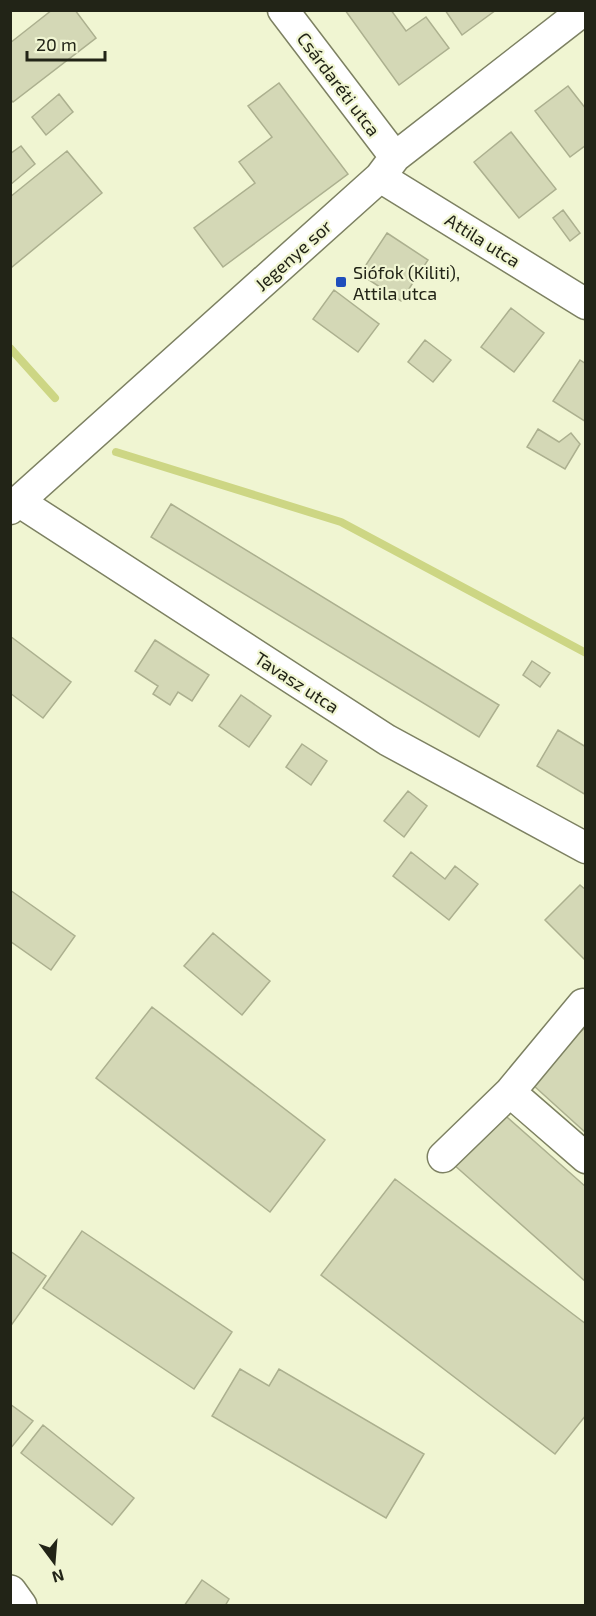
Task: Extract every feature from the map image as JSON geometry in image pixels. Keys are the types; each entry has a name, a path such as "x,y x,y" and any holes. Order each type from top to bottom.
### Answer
{"main road":[{"path":"10,1592 20,1605"}],"street":[{"name":"Csárdaréti utca","path":"283,10 387,167"},
{"name":"Jegenye sor","path":"14,505 387,167 584,10"},
{"name":"Attila utca","path":"387,167 585,304"},
{"name":"Tavasz utca","path":"14,505 387,740 585,848"},
{"path":"443,1157 510,1092 583,1004 585,1006"},
{"path":"510,1092 585,1158"}],"building":[{"path":"52,10 75,10 96,38 13,102 10,99 10,43"},
{"path":"345,10 391,10 406,31 426,17 449,48 399,85"},
{"path":"445,10 496,10 462,35"},
{"path":"279,83 348,174 223,267 194,228 255,183 239,162 272,137 248,106"},
{"path":"568,86 586,109 586,145 570,157 535,111"},
{"path":"59,94 73,112 46,135 32,117"},
{"path":"511,132 556,189 519,218 474,162"},
{"path":"21,146 35,164 10,185 10,154"},
{"path":"67,151 102,193 12,267 10,265 10,197"},
{"path":"563,210 580,233 570,241 553,218"},
{"path":"387,233 428,260 401,301 360,274"},
{"path":"334,290 379,324 358,352 313,319"},
{"path":"511,308 544,333 514,372 481,347"},
{"path":"425,340 451,360 433,382 408,362"},
{"path":"580,360 586,364 586,422 553,401"},
{"path":"538,429 559,442 571,433 580,444 565,469 527,447"},
{"path":"171,504 499,705 479,737 151,537"},
{"path":"10,636 71,682 43,718 10,693"},
{"path":"155,640 209,675 192,701 178,692 170,705 153,694 158,686 135,671"},
{"path":"532,661 550,673 540,687 523,675"},
{"path":"241,695 271,716 249,747 219,726"},
{"path":"558,730 586,747 586,795 537,766"},
{"path":"302,744 327,761 311,785 286,767"},
{"path":"408,791 427,806 404,837 384,821"},
{"path":"411,852 445,879 455,866 478,884 449,920 393,876"},
{"path":"580,885 586,890 586,961 545,920"},
{"path":"10,890 75,936 51,970 10,941"},
{"path":"213,933 270,981 242,1015 184,966"},
{"path":"152,1007 325,1140 270,1212 96,1078"},
{"path":"583,1029 586,1031 586,1133 533,1085"},
{"path":"500,1111 586,1187 586,1282 453,1164"},
{"path":"395,1179 586,1324 586,1415 555,1454 321,1275"},
{"path":"82,1231 232,1332 194,1389 43,1288"},
{"path":"10,1251 46,1276 10,1327"},
{"path":"240,1369 269,1386 279,1369 424,1454 386,1518 212,1416"},
{"path":"10,1404 33,1421 10,1449"},
{"path":"43,1425 134,1498 112,1525 21,1453"},
{"path":"202,1580 229,1599 225,1606 184,1606"}],"waterway":[{"path":"10,348 55,398"},
{"path":"116,452 341,522 586,653"}],"place":[{"name":"Siófok (Kiliti), Attila utca","path":"341,282"}]}
